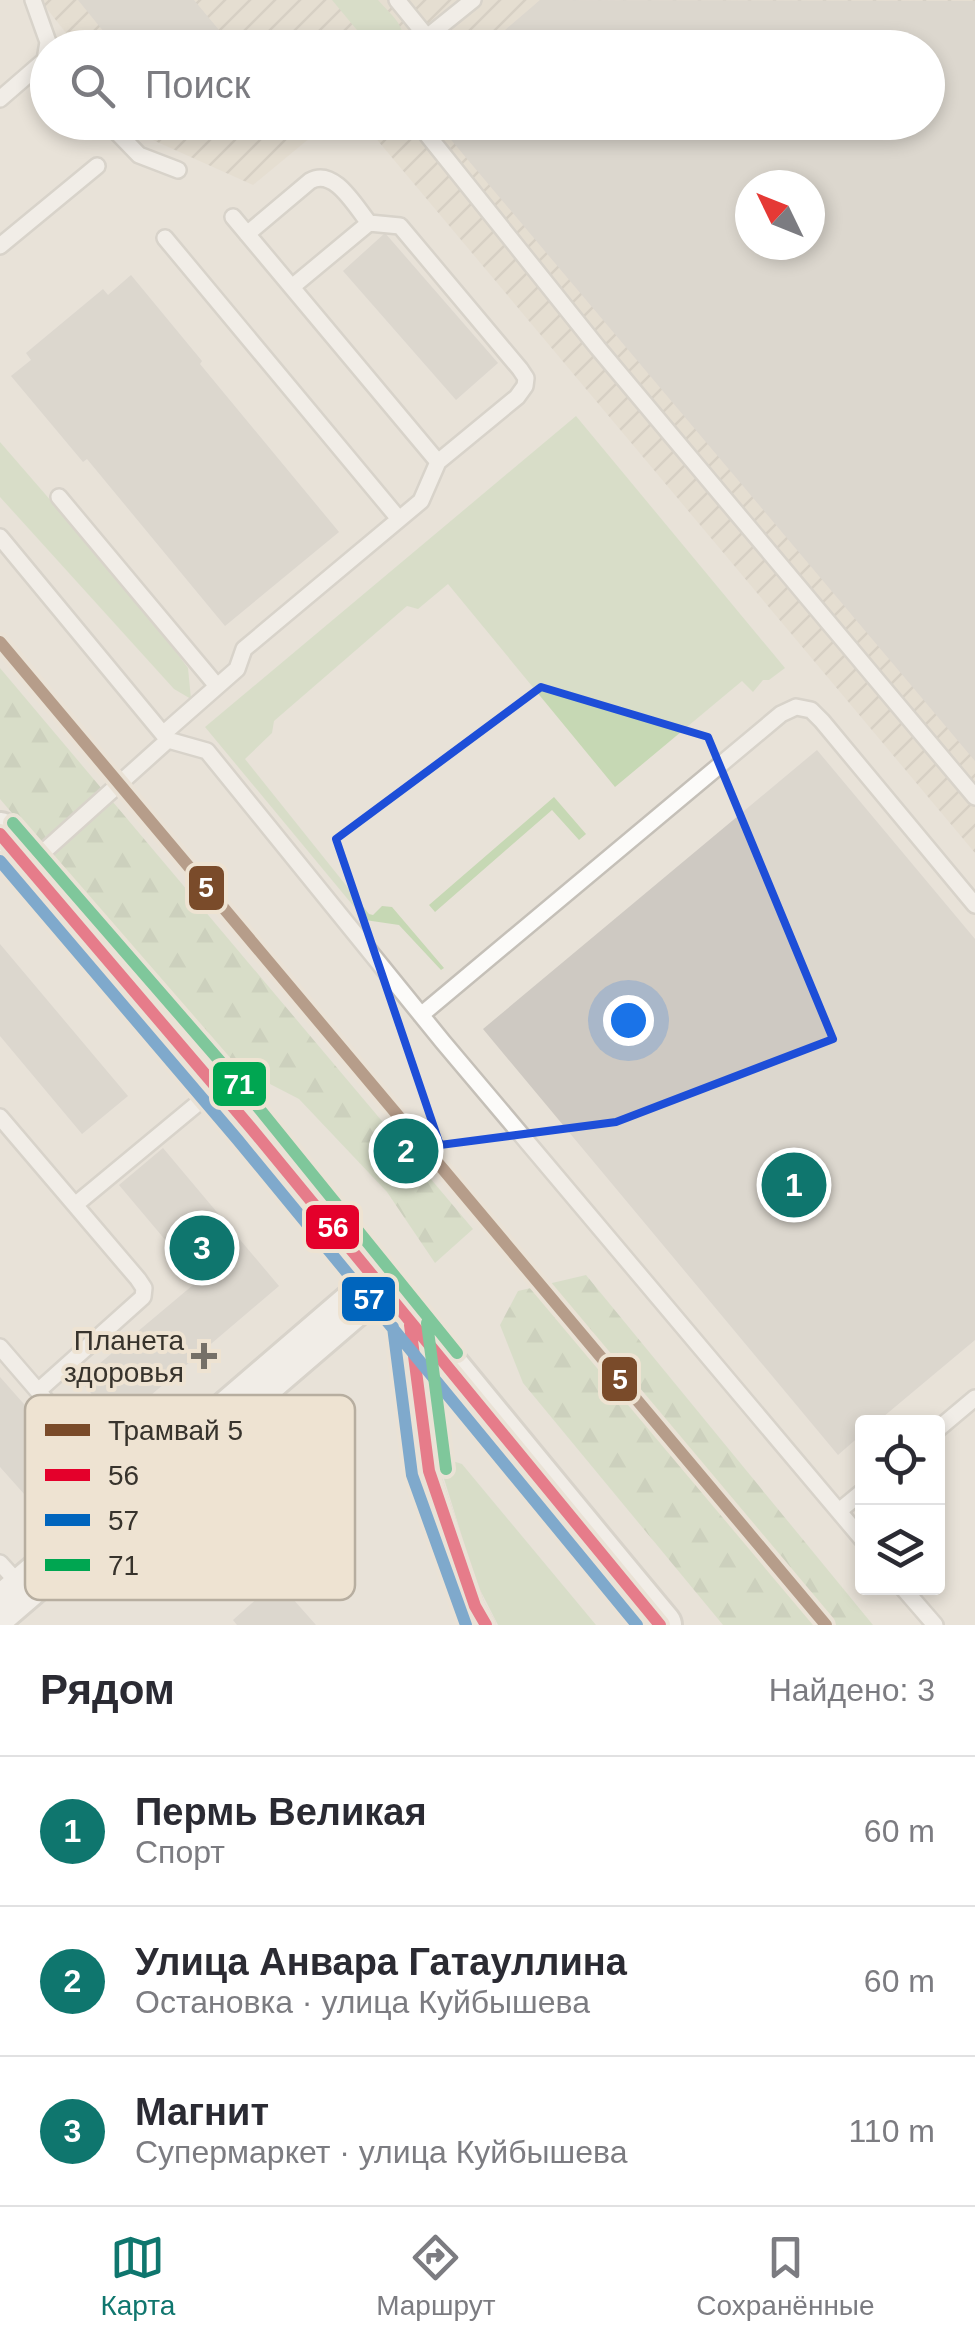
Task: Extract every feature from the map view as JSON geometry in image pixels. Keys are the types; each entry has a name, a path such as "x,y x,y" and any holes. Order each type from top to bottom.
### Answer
{"main road":[{"path":"0,834 218,1086 410,1325 660,1625"},
{"path":"249,1395 378,1284"}],"lane":[{"path":"32,0 43,30"},
{"path":"398,0 415,30"},
{"path":"436,30 472,0"},
{"path":"0,100 30,75"},
{"path":"125,140 139,154 178,170"},
{"path":"431,140 598,348 975,796"},
{"path":"0,246 97,166"},
{"path":"28,866 237,669 244,649 420,502 438,462 517,397 525,386 526,378 400,226 369,223 328,178 318,176 247,234"},
{"path":"233,216 438,462"},
{"path":"292,288 369,223"},
{"path":"165,238 399,519"},
{"path":"59,497 217,686"},
{"path":"0,537 165,737 207,751 421,1015 855,1531"},
{"path":"421,1015 781,714 796,706 810,710 822,721 975,905"},
{"path":"74,1205 218,1086"},
{"path":"0,1117 144,1288 143,1297 38,1391"},
{"path":"410,1325 429,1471 475,1606 486,1625"},
{"path":"0,1347 41,1395"},
{"path":"945,1423 975,1398"},
{"path":"839,1512 855,1498"},
{"path":"909,1595 935,1625"}],"highlighted area":[{"path":"541,687 708,737 833,1039 616,1122 440,1145 336,839"}],"shaded area":[{"path":"40,0 975,0 975,853 377,140 945,140 945,30 64,30"},
{"path":"153,140 307,140 253,185"}],"green space":[{"path":"332,0 378,0 401,30 357,30"},
{"path":"576,416 785,668 763,680 753,692 742,681 615,787 448,584 418,609 407,606 274,721 272,733 245,759 369,914 382,906 392,907 444,968 441,970 399,925 365,920 205,727"},
{"path":"0,442 137,600 188,668 191,699 174,689 0,497"},
{"path":"0,668 473,1229 435,1263 387,1192 299,1099 220,1058 0,799"},
{"path":"554,797 586,834 579,840 552,810 435,912 429,905"},
{"path":"586,1275 873,1625 723,1625 523,1383 500,1325 518,1291"},
{"path":"437,1456 462,1464 596,1625 498,1625 476,1582"}],"building":[{"path":"78,0 194,0 219,30 102,30"},
{"path":"540,0 975,1 975,761 451,140 945,140 945,30 505,30"},
{"path":"385,233 498,363 456,400 343,271"},
{"path":"131,275 339,532 225,626 87,459 83,462 11,376 31,360 26,353 103,289 108,295"},
{"path":"817,750 975,939 975,1340 885,1415 855,1415 855,1440 838,1455 483,1029"},
{"path":"0,944 128,1096 82,1134 0,1036"},
{"path":"163,1148 279,1286 151,1395 93,1395 80,1380 199,1280 119,1185"},
{"path":"0,1377 25,1405 25,1495 0,1467"},
{"path":"256,1600 294,1600 316,1625 237,1625 233,1620"}],"tram line":[{"name":"5","path":"0,642 826,1625"}],"transit line":[{"name":"71","path":"13,823 232,1075 457,1353"},
{"name":"56","path":"0,834 251,1128 660,1625"},
{"name":"57","path":"0,861 237,1139 637,1625"},
{"name":"71","path":"427,1323 446,1469"},
{"name":"56","path":"410,1325 429,1471 475,1606 486,1625"},
{"name":"57","path":"393,1327 412,1475 466,1625"}],"place":[{"name":"Улица Анвара Гатауллина","path":"406,1151"},
{"name":"Пермь Великая","path":"794,1185"},
{"name":"Магнит","path":"202,1248"},
{"name":"Планета здоровья","path":"204,1356"}]}
